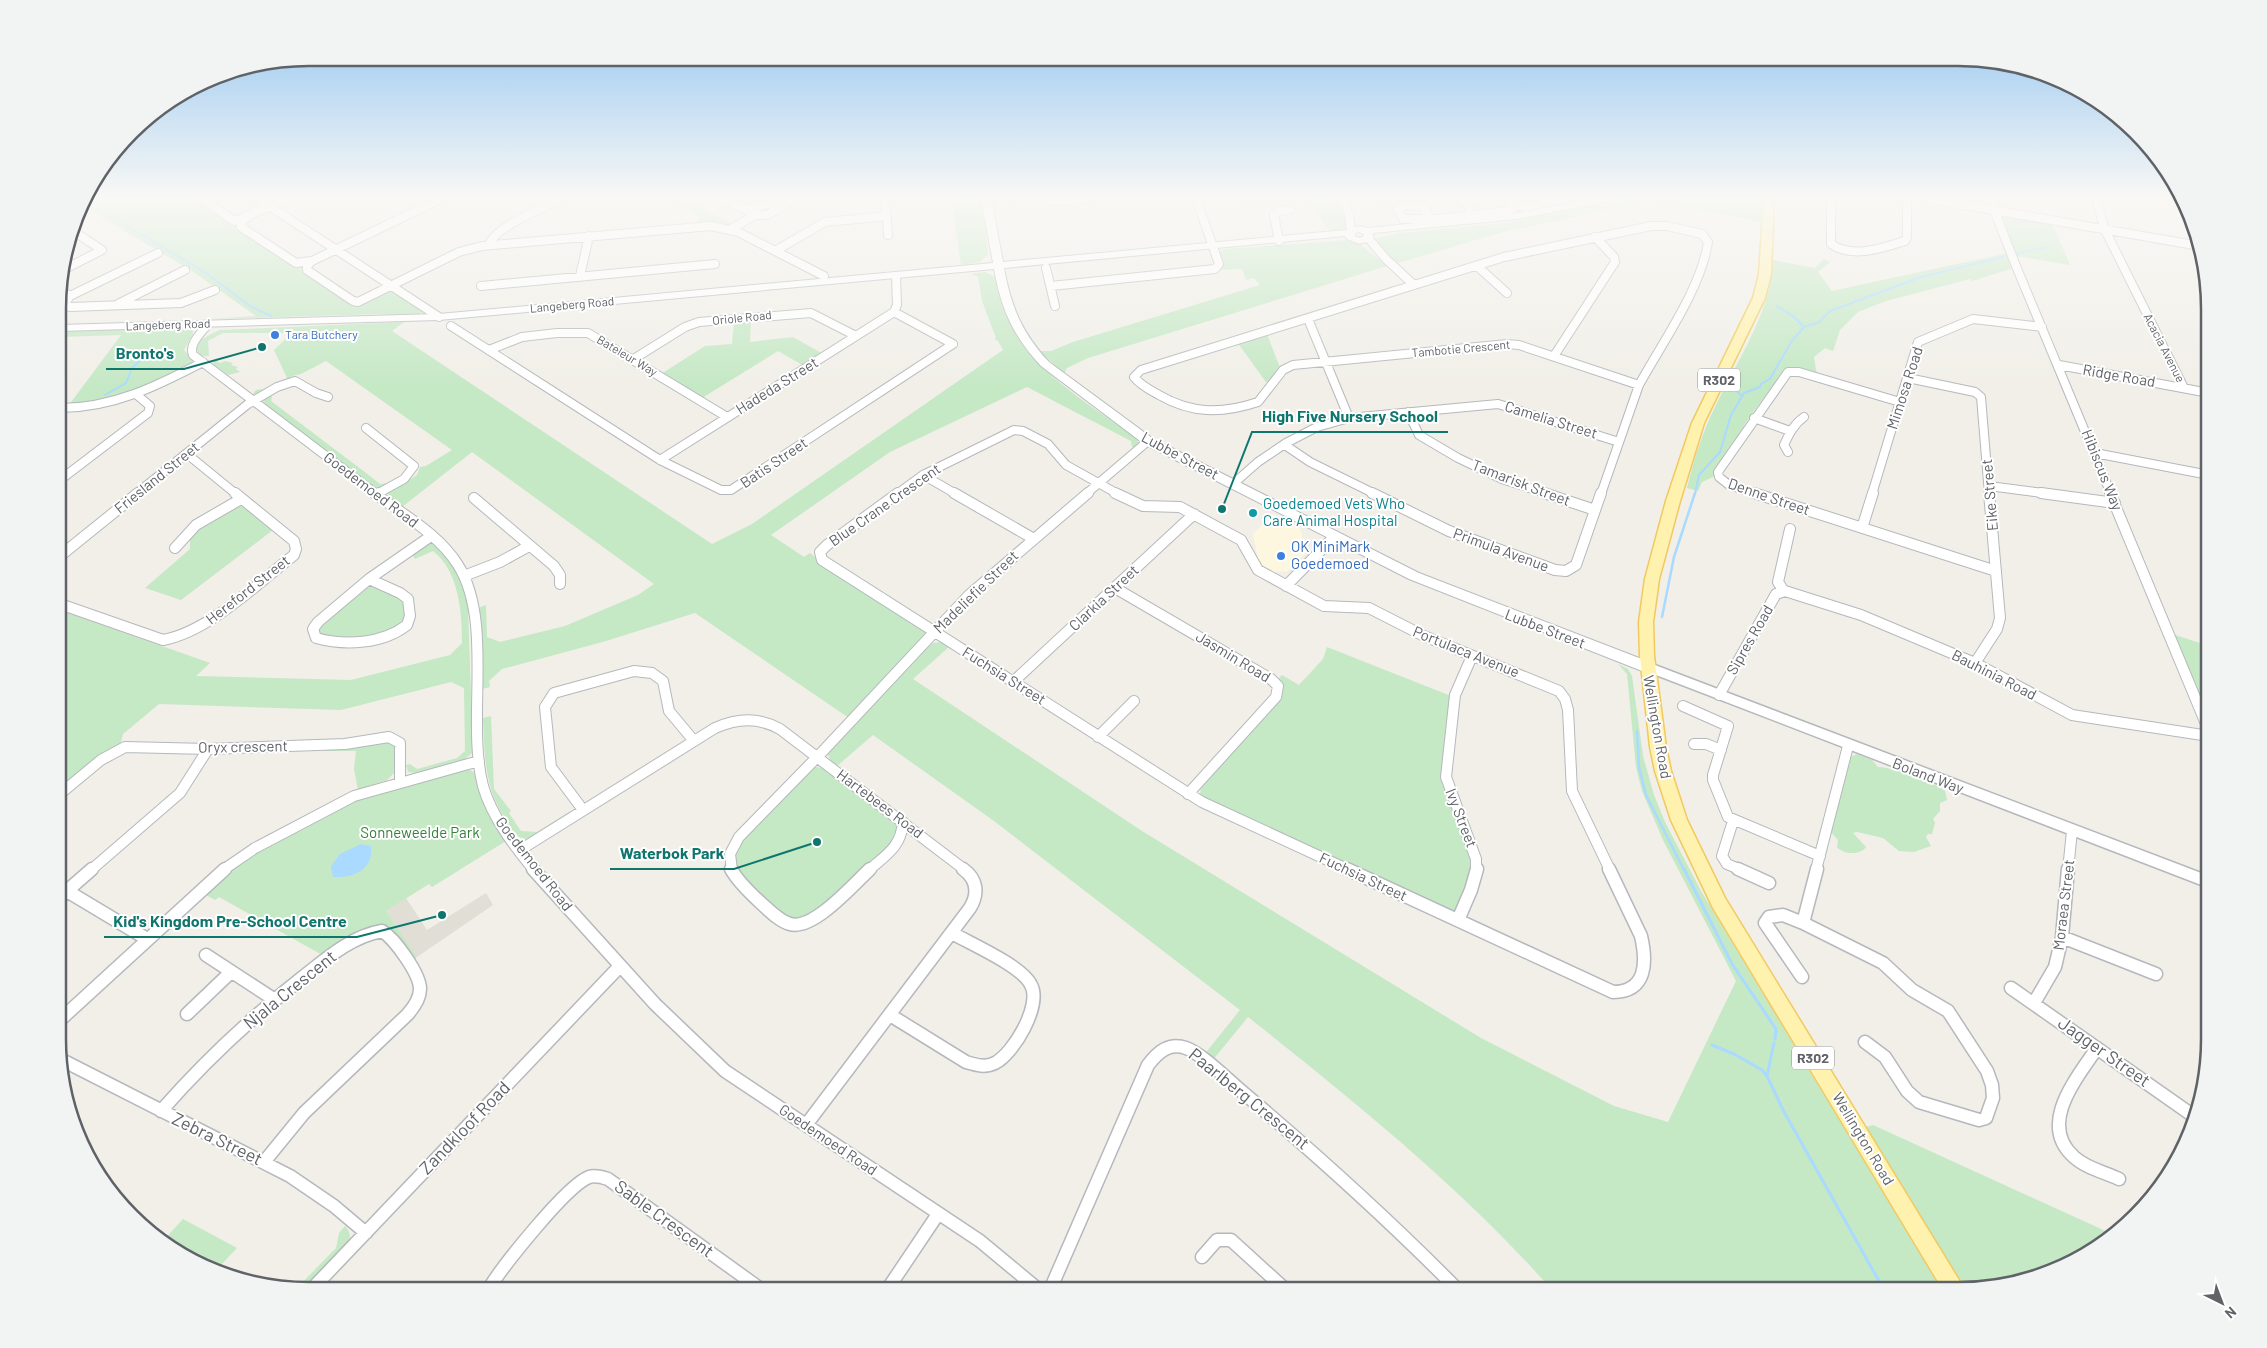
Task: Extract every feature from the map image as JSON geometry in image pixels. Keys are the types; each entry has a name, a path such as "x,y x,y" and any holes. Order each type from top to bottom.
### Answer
{"main road":[{"path":"964,270 986,261"},
{"name":"Lubbe Street","path":"998,261 1010,315 1023,339 1034,353 1051,370 1073,387 1148,441 1433,585 1647,667"},
{"name":"Langeberg Road","path":"66,328 439,317 1064,261"},
{"name":"Wellington Road","path":"1766,261 1761,292 1698,423 1658,556 1646,622 1647,667 1663,771 1679,820 1705,878 1950,1282"}],"street":[{"path":"67,299 142,261"},
{"path":"293,261 296,263 312,261"},
{"path":"312,261 306,266 307,270 355,302 393,286 442,261"},
{"path":"353,261 439,317"},
{"path":"580,276 583,261"},
{"path":"794,261 824,276"},
{"path":"1051,286 1212,270 1219,264 1218,261"},
{"path":"1387,261 1414,286"},
{"name":"Tambotie Crescent","path":"1495,261 1141,370 1135,374 1134,379 1140,385 1187,408 1198,410 1256,403 1261,400 1285,368 1293,365 1507,344 1519,345 1639,384 1697,281 1705,261"},
{"path":"1554,356 1615,261"},
{"name":"Hibiscus Way","path":"2015,261 2201,712"},
{"name":"Acacia Avenue","path":"2120,261 2184,388"},
{"path":"481,286 715,264"},
{"path":"1477,266 1507,293"},
{"path":"1046,268 1055,306"},
{"path":"118,304 185,270"},
{"path":"894,312 897,304 896,276"},
{"path":"66,306 118,304 139,306 181,303 215,290"},
{"name":"Hadeda Street","path":"660,460 894,312"},
{"name":"Batis Street","path":"450,326 660,460 721,490 734,489 953,344 894,312"},
{"name":"Oriole Road","path":"632,360 685,327 699,322 810,313 856,336"},
{"path":"1308,319 1349,418"},
{"name":"Mimosa Road","path":"1862,528 1918,342 1963,322 1977,319 2042,327"},
{"name":"Goedemoed Road","path":"208,324 191,348 192,353 431,536 452,556 464,576 474,614 479,761 483,784 489,803 520,850 554,894 620,966 708,1056 738,1079 980,1241 1030,1282"},
{"name":"Bateleur Way","path":"489,350 518,337 588,333 728,417"},
{"path":"66,408 99,406 137,395 203,362"},
{"name":"Ridge Road","path":"2059,365 2201,391"},
{"name":"Denne Street","path":"1900,402 1791,372 1785,374 1718,472 1720,479 1729,485 1996,571"},
{"name":"Eike Street","path":"1908,378 1980,395 1999,623 1975,663"},
{"name":"Friesland Street","path":"66,551 254,401 286,383 295,381 316,393 328,397"},
{"name":"Primula Avenue","path":"1285,445 1310,462 1449,531 1558,571 1570,570 1576,565 1639,384"},
{"path":"66,475 148,413 150,406 137,395"},
{"name":"Camelia Street","path":"1233,484 1260,459 1329,422 1349,418 1498,404 1619,442"},
{"name":"Tamarisk Street","path":"1408,412 1419,435 1458,458 1502,479 1595,510"},
{"path":"1788,452 1784,445 1790,431 1804,417"},
{"path":"1754,418 1790,431"},
{"path":"366,428 414,466 413,471 408,476 377,494"},
{"name":"Blue Crane Crescent","path":"934,632 830,566 822,560 819,554 826,545 924,475 1004,433 1018,430 1048,444 1066,465 1099,484"},
{"name":"Madeliefie Street","path":"903,822 902,834 898,844 818,916 800,924 790,924 781,920 738,880 730,865 730,853 735,842 969,595 1148,441"},
{"path":"2095,453 2201,473"},
{"name":"Hereford Street","path":"66,606 163,640 179,638 201,627 287,561 296,548 294,541 187,454"},
{"path":"924,475 1034,539"},
{"name":"Portulaca Avenue","path":"1099,484 1138,505 1176,506 1194,514 1241,540 1255,568 1330,608 1369,608 1424,636 1553,687 1565,699 1568,715 1569,773 1572,791 1645,948 1644,964 1636,987"},
{"path":"1989,486 2115,503"},
{"path":"474,498 558,570 560,584"},
{"path":"175,548 179,540 189,530 241,499"},
{"name":"Clarkia Street","path":"1014,682 1194,514"},
{"path":"1784,590 1778,582 1790,529"},
{"path":"368,579 400,593 408,599 410,616 407,625 395,633 366,640 332,641 316,638 313,631 316,623 368,579 431,536"},
{"path":"1286,586 1335,536"},
{"path":"464,576 500,562 529,546"},
{"name":"Jasmin Road","path":"1115,588 1271,679 1278,686 1276,698 1188,794"},
{"name":"Bauhinia Road","path":"1784,590 1861,615 1975,663 2076,716 2201,735"},
{"name":"Sipres Road","path":"1719,695 1776,594 1784,590"},
{"name":"Fuchsia Street","path":"934,632 1188,794 1237,819 1613,992 1628,992 1636,987"},
{"name":"Ivy Street","path":"1458,920 1477,877 1478,868 1449,789 1446,772 1455,695 1472,656"},
{"name":"Boland Way","path":"1647,667 1848,746 2201,879"},
{"path":"584,810 554,773 550,760 545,707 554,693 634,671 652,672 660,678 664,685 669,711 694,741"},
{"path":"1098,737 1134,701"},
{"path":"1682,706 1728,726 1713,780 1725,813 1733,820 1820,856"},
{"name":"Hartebees Road","path":"520,850 722,724 754,719 775,726 962,867 974,879 977,892 974,903 806,1125"},
{"name":"Oryx crescent","path":"66,789 106,756 125,747 208,749 345,744 389,737 400,743 400,782"},
{"path":"1694,744 1706,744 1720,750"},
{"path":"1804,917 1848,746"},
{"path":"66,891 170,802 186,785 208,749"},
{"path":"66,1014 220,873 255,848 334,805 373,789 479,761"},
{"path":"1733,820 1722,856 1724,860 1727,864 1770,884"},
{"name":"Moraea Street","path":"2034,1003 2055,967 2062,937 2072,830"},
{"path":"66,896 147,938"},
{"path":"1802,977 1770,933 1765,923 1769,916 1804,917 1883,963 1912,990 1948,1011 1987,1071 1992,1085 1993,1098 1986,1118 1979,1120 1919,1102 1907,1091 1885,1057 1864,1042"},
{"name":"Njala Crescent","path":"161,1111 212,1056 275,1000 362,935 376,930 383,931 391,937 420,986 418,1000 414,1008 304,1113 264,1162"},
{"path":"890,1014 966,1062 975,1065 983,1067 998,1061 1012,1048 1034,1003 1035,996 1030,982 1019,972 952,933"},
{"path":"2062,937 2156,974"},
{"path":"206,955 275,1000"},
{"name":"Zandkloof Road","path":"319,1282 620,966"},
{"path":"187,1014 231,972"},
{"name":"Jagger Street","path":"2011,988 2189,1113"},
{"name":"Paarlberg Crescent","path":"1053,1282 1148,1065 1161,1050 1177,1045 1193,1051 1322,1159 1393,1225 1448,1282"},
{"path":"2097,1048 2066,1097 2058,1124 2058,1135 2072,1156 2119,1179"},
{"name":"Zebra Street","path":"67,1062 264,1162 313,1191 366,1233"},
{"name":"Sable Crescent","path":"493,1282 570,1190 589,1177 598,1176 608,1178 751,1282"},
{"path":"892,1282 938,1214"},
{"path":"1202,1256 1215,1241 1223,1238 1231,1240 1277,1282"}],"shaded area":[{"path":"1273,514 1300,528 1306,553 1288,571 1274,572 1259,563 1253,534"},
{"path":"486,893 493,905 417,957 386,911 406,898 427,930"}],"green space":[{"path":"175,261 289,261 355,306 394,290 424,309 424,312 408,316 379,314 210,319 256,316"},
{"path":"960,261 981,261 980,262 961,265"},
{"path":"1218,261 1381,261 1387,266 1088,358 1067,368 1064,374 1040,351 1051,351 1073,342 1260,285 1254,278 1246,280 1242,269 1217,270"},
{"path":"1392,261 1405,261 1395,264"},
{"path":"1773,261 1815,268 1822,261 1830,262 1818,272 1832,291 1971,261 2011,261 2014,268 1972,281 1970,279 1886,301 1858,312 1840,330 1833,351 1825,348 1814,357 1817,376 1783,372 1748,419 1713,477 1702,482 1698,491 1687,488 1707,425 1752,335 1767,298"},
{"path":"2045,261 2068,261 2070,265"},
{"path":"985,272 995,277 1002,305 1014,330 1029,352 1068,389 1135,437 1139,443 1135,448 1132,447 1131,441 1027,387 890,452 771,535 804,557 810,553 818,563 926,633 926,636 849,718 695,613 606,641 502,669 489,681 490,687 482,689 478,608 486,605 487,637 500,642 565,626 638,595 654,584 472,452 402,507 388,497 388,493 417,475 420,467 426,466 452,450 326,361 301,374 292,376 286,381 253,394 256,390 264,389 287,378 274,350 292,333 223,333 208,341 209,356 201,356 195,348 202,339 219,330 404,322 392,331 712,544 752,524 1003,350 998,341 994,339 996,338 982,301 978,277 971,274"},
{"path":"751,320 750,342 793,337 823,354 804,366 778,351 702,398 661,374 705,346 732,344 734,321"},
{"path":"192,329 193,333 184,350 193,361 192,364 118,399 69,405 121,335 66,337 66,331"},
{"path":"1267,334 1280,368 1269,382 1266,382 1237,342"},
{"path":"215,360 220,363 225,361 233,363 231,365 238,367 236,369 240,372 228,375 213,364"},
{"path":"270,395 272,397 271,401 380,484 389,483 389,485 375,488 266,405 263,400"},
{"path":"244,506 273,530 181,600 145,588 190,549 190,535 234,507"},
{"path":"432,543 453,566 465,593 468,609 473,752 463,761 416,773 408,772 406,765 410,764 417,769 457,758 465,751 464,688 451,682 341,710 159,704 123,734 120,746 66,786 66,612 210,663 196,676 351,680 450,655 462,643 460,606 454,581 448,569 442,559 433,551 415,559 410,552"},
{"path":"367,586 388,591 403,600 405,603 405,620 393,631 357,638 320,636 317,630"},
{"path":"2172,634 2201,643 2201,703"},
{"path":"941,642 950,646 913,679 1142,831 1481,1038 1614,1106 1668,1122 1736,981 1663,840 1642,791 1636,767 1627,674 1618,664 1628,669 1632,676 1643,756 1654,795 1665,822 1701,891 1937,1282 1545,1282 1482,1216 1406,1147 1248,1017 1212,1061 1204,1055 1240,1010 994,821 873,735 837,766 831,761 828,755 832,748 933,643"},
{"path":"1327,647 1451,696 1443,782 1474,869 1456,910 1450,912 1203,799 1200,795 1201,787 1279,700 1278,679 1282,675 1299,685 1323,659"},
{"path":"491,716 494,789 511,811 509,813 521,831 537,832 569,812 570,814 531,838 521,838 514,832 495,800 486,761 483,718"},
{"path":"389,741 396,748 394,773 387,780 358,790 354,769 356,751 325,751 326,749"},
{"path":"1857,754 1872,760 1878,767 1913,775 1945,791 1947,800 1940,803 1940,811 1933,819 1935,823 1932,834 1928,834 1926,837 1931,846 1914,852 1899,851 1883,838 1857,832 1853,833 1866,847 1863,850 1856,853 1848,853 1837,847 1838,840 1830,831 1834,825 1832,813 1845,780 1843,776 1850,757"},
{"path":"812,768 824,768 899,827 896,839 814,915 801,920 783,916 739,873 734,859 738,844"},
{"name":"Sonneweelde Park","path":"467,769 474,772 479,792 486,808 506,841 432,887 429,884 386,911 417,957 413,960 399,938 389,928 372,926 363,929 324,956 219,897 215,900 204,894 224,875 256,852 355,800"},
{"path":"1873,1125 2106,1232 2065,1257 2036,1269 1989,1280 1961,1282 1866,1127"},
{"path":"183,1219 237,1248 221,1265 202,1257 167,1236"},
{"path":"345,1226 348,1229 350,1239 341,1253 312,1282 303,1282 336,1248 339,1233"}],"water":[{"path":"361,844 371,846 371,854 366,867 355,874 333,877 331,866 340,854"}],"waterway":[{"path":"186,261 206,273 250,306 271,316"},
{"path":"1804,327 1819,322 1830,311 1921,277 1987,261"},
{"path":"1777,306 1793,316 1804,327"},
{"path":"1695,494 1699,475 1720,452 1731,415 1744,393 1760,387 1761,384 1770,379 1791,342 1804,327"},
{"path":"105,395 126,383 132,368 150,351"},
{"path":"1729,384 1742,396"},
{"path":"1662,617 1674,557 1695,493"},
{"path":"1637,731 1639,767 1646,795 1684,870"},
{"path":"1684,869 1732,964 1776,1029 1775,1039"},
{"path":"1767,1076 1774,1043"},
{"path":"1712,1045 1734,1054 1762,1070 1767,1076"},
{"path":"1767,1076 1783,1110 1880,1282"}],"place":[{"name":"Tara Butchery","path":"275,335"},
{"name":"Bronto's","path":"262,347"},
{"name":"High Five Nursery School","path":"1222,509"},
{"name":"Goedemoed Vets Who Care Animal Hospital","path":"1253,513"},
{"name":"OK MiniMark Goedemoed","path":"1281,556"},
{"name":"Waterbok Park","path":"817,842"},
{"name":"Kid's Kingdom Pre-School Centre","path":"442,915"}]}
